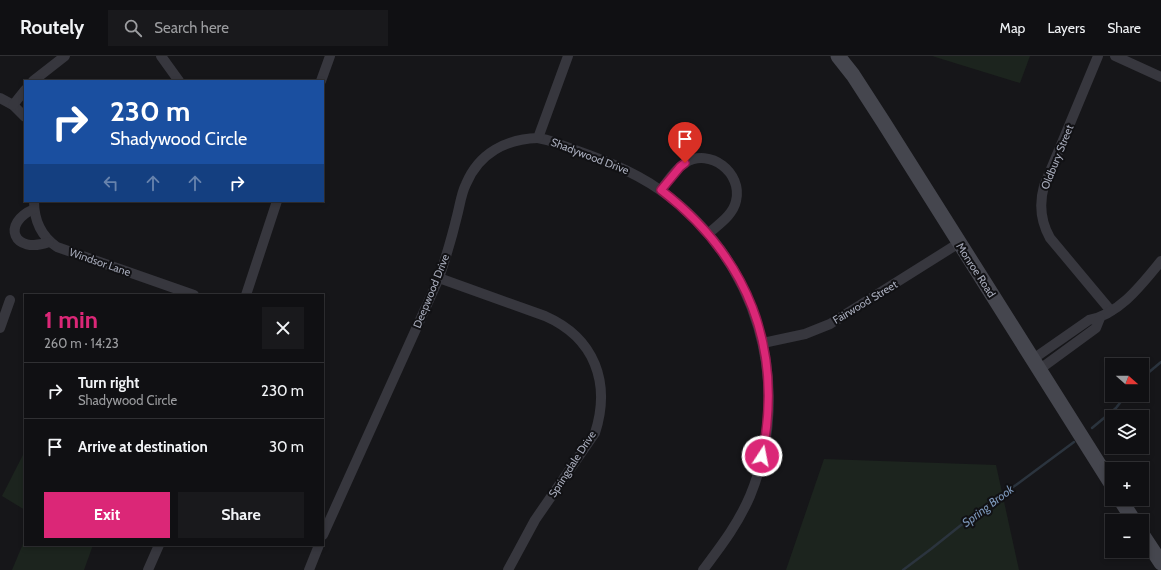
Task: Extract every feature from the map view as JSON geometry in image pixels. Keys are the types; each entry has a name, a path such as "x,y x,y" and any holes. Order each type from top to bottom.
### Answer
{"street":[{"path":"34,80 64,56"},
{"path":"161,56 179,80"},
{"path":"321,80 330,56"},
{"path":"538,138 568,56"},
{"name":"Monroe Road","path":"838,56 853,75 1037,364 1105,475"},
{"name":"Oldbury Street","path":"1098,56 1044,186 1041,208 1044,226 1050,238 1111,311"},
{"path":"1115,56 1161,77"},
{"path":"13,105 24,91"},
{"path":"0,98 13,105 24,116"},
{"name":"Shadywood Drive","path":"538,138 613,164 634,174 661,190 690,214 709,234 724,254 742,284 754,313 763,343 768,375 769,408 766,435 760,464 750,496 738,521 721,547 703,570"},
{"name":"Deepwood Drive","path":"324,533 439,278 462,194 471,173 487,154 499,146 520,140 538,138"},
{"path":"661,190 680,167 692,159 708,158 716,161 728,170 736,185 736,202 727,218 709,234"},
{"path":"246,294 277,202"},
{"path":"34,205 35,217 39,227 49,242 29,246 24,244 16,237 15,232 18,221 34,205"},
{"name":"Windsor Lane","path":"49,242 65,250 191,294"},
{"name":"Fairwood Street","path":"763,343 805,334 830,324 959,243"},
{"path":"1037,364 1089,320 1100,318 1129,297 1161,261"},
{"name":"Springdale Drive","path":"439,278 545,316 562,324 586,348 599,373 601,399 599,418 594,433 534,520 508,570"},
{"path":"0,328 10,300"},
{"path":"1149,545 1161,563"},
{"path":"148,570 159,546"},
{"path":"309,570 319,546"}],"shaded area":[{"path":"932,56 1030,56 1020,83"},
{"path":"24,453 24,509 2,496"},
{"path":"824,459 996,465 1019,570 786,570"},
{"path":"24,541 24,546 93,546 84,570 12,570"}],"waterway":[{"name":"Spring Brook","path":"1149,372 1161,362"},
{"name":"Spring Brook","path":"1092,428 1116,408 1121,402"},
{"name":"Spring Brook","path":"903,570 990,502 1016,485 1074,442"}],"route":[{"path":"685,163 661,190 690,214 717,244 735,270 742,284 760,330 766,358 769,392 768,420 762,456"}]}
